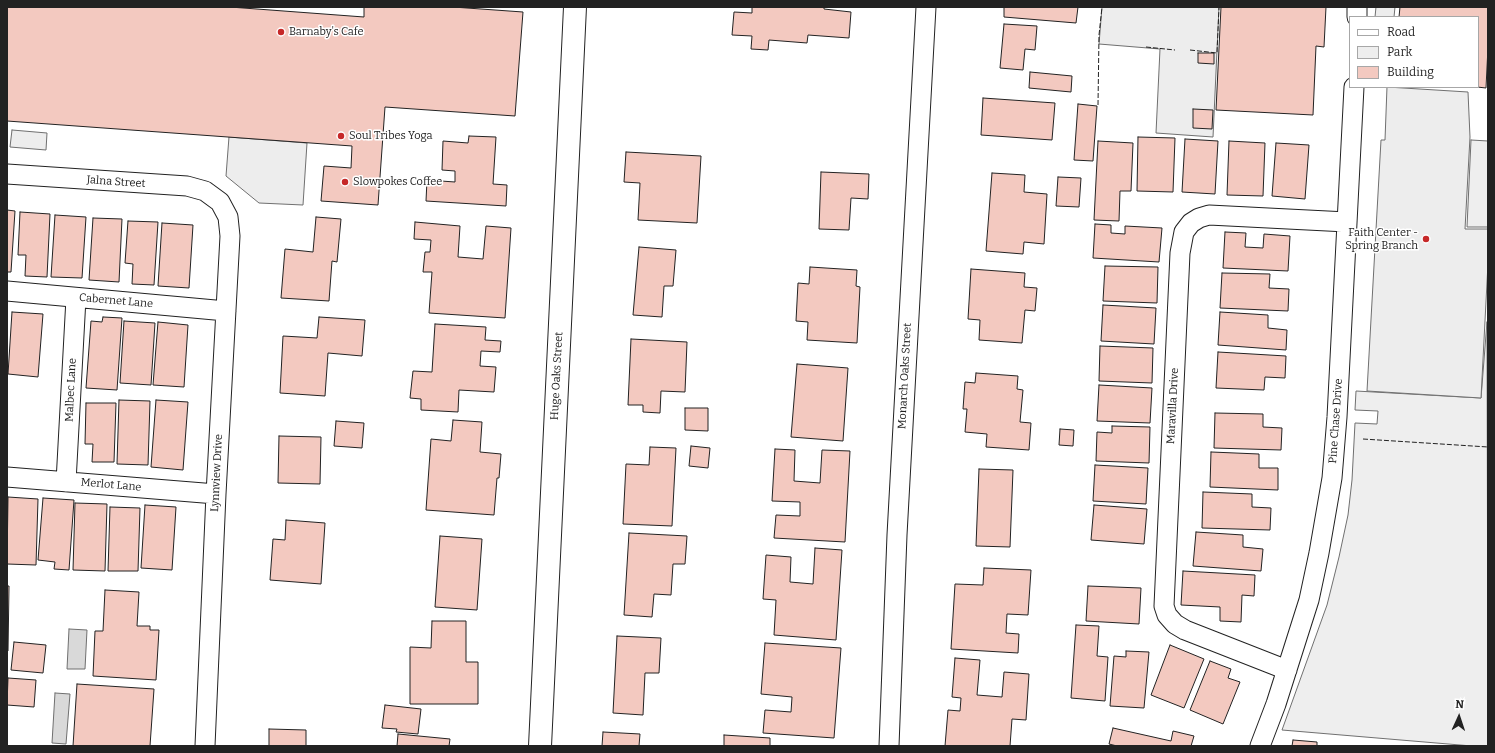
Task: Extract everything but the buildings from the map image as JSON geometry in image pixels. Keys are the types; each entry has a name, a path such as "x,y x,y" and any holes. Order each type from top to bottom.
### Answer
{"street":[{"name":"Huge Oaks Street","path":"540,746 575,7"},
{"name":"Monarch Oaks Street","path":"889,746 903,431 926,7"},
{"name":"Pine Chase Drive","path":"1260,746 1287,670 1309,600 1320,553 1332,478 1337,417 1354,88"},
{"name":"Jalna Street","path":"7,174 187,186 205,191 220,202"},
{"name":"Lynnview Drive","path":"205,746 216,494 230,236 228,217 220,202"},
{"name":"Maravilla Drive","path":"1287,670 1184,630 1175,624 1167,615 1164,606 1180,248 1184,232 1191,223 1199,218 1209,215 1347,222"},
{"name":"Cabernet Lane","path":"7,291 226,311"},
{"name":"Malbec Lane","path":"66,482 76,298"},
{"name":"Merlot Lane","path":"7,477 216,494"}],"green space":[{"path":"1471,140 1488,141 1488,227 1467,227"},
{"path":"1487,322 1488,746 1472,746 1282,730 1327,605 1339,557 1348,515 1352,480 1355,423 1377,424 1378,411 1355,410 1356,391 1481,398"}],"shaded area":[{"path":"1102,7 1219,7 1213,137 1156,133 1160,49 1099,44"},
{"path":"1376,7 1395,7 1394,16 1375,16"},
{"path":"1387,88 1468,92 1470,137 1465,229 1488,229 1488,263 1481,398 1367,391 1381,140 1385,140"},
{"path":"12,130 47,133 46,150 10,147"},
{"path":"229,137 307,143 303,205 259,203 226,176"},
{"path":"69,629 87,630 85,669 67,669"},
{"path":"55,693 70,694 66,744 52,743"}],"fence":[{"path":"1098,105 1099,35 1102,7"},
{"path":"1190,50 1217,53 1219,7"},
{"path":"1146,47 1175,50"},
{"path":"1363,439 1488,447"}],"place":[{"name":"Barnaby's Cafe","path":"281,32"},
{"name":"Soul Tribes Yoga","path":"341,136"},
{"name":"Slowpokes Coffee","path":"345,182"},
{"name":"Faith Center - Spring Branch","path":"1426,239"}]}
